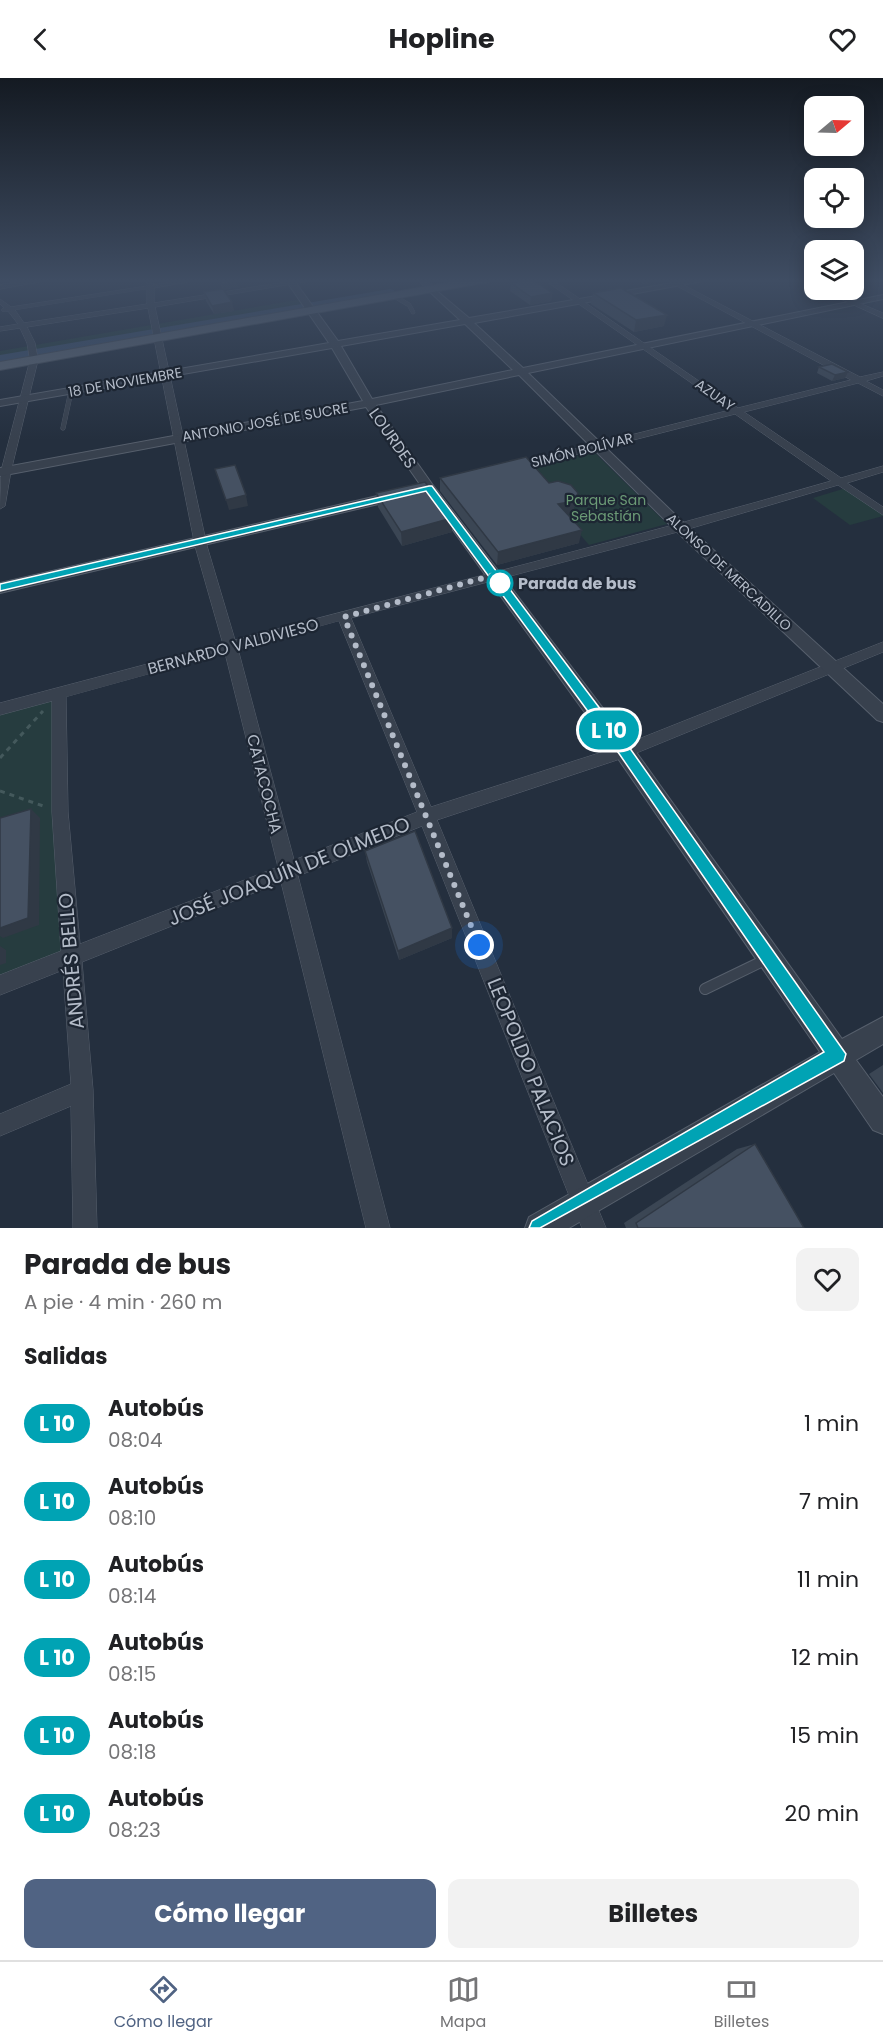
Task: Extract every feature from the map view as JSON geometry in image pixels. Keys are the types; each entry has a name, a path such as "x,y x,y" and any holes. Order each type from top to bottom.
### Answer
{"main road":[{"path":"0,366 33,350 135,333"}],"street":[{"path":"0,506 3,471 24,399 33,350 25,333"},
{"name":"CATACOCHA","path":"157,333 200,541 228,646 233,656 378,1228"},
{"name":"LOURDES","path":"327,333 369,403 434,487 494,575 624,751 883,1120"},
{"name":"18 DE NOVIEMBRE","path":"0,403 404,333"},
{"name":"ALONSO DE MERCADILLO","path":"479,333 681,528 883,715"},
{"name":"AZUAY","path":"623,333 883,512"},
{"name":"ANTONIO JOSÉ DE SUCRE","path":"3,471 369,403 712,333"},
{"path":"769,333 883,393"},
{"name":"SIMÓN BOLÍVAR","path":"507,469 883,374"},
{"name":"BERNARDO VALDIVIESO","path":"0,709 494,575 681,528 883,470"},
{"path":"0,588 434,487"},
{"name":"LEOPOLDO PALACIOS","path":"344,617 428,816 594,1228"},
{"name":"JOSÉ JOAQUÍN DE OLMEDO","path":"0,985 428,816 624,751 883,647"},
{"name":"ANDRÉS BELLO","path":"59,694 60,812 82,1090 85,1228"},
{"path":"540,1228 837,1054 883,1030"},
{"path":"0,1125 82,1090"}],"lane":[{"path":"63,428 71,391"},
{"path":"705,989 769,958"}],"path":[{"path":"0,758 59,694"},
{"path":"0,791 60,812"}],"green space":[{"path":"106,333 180,333 0,366 0,351"},
{"name":"Parque San Sebastián","path":"594,452 667,524 589,545 524,468"},
{"path":"846,488 883,516 850,525 813,498"},
{"path":"59,694 70,949 0,976 0,709"}],"building":[{"path":"832,364 848,372 835,375 819,367"},
{"path":"526,457 549,483 558,481 571,485 578,493 574,501 558,504 582,530 498,552 440,478"},
{"path":"235,465 246,495 226,500 215,469"},
{"path":"425,482 452,518 401,532 376,493"},
{"path":"31,809 28,918 0,928 0,818"},
{"path":"415,831 452,928 398,951 365,851"},
{"path":"755,1144 804,1228 638,1228 636,1223"}],"waterway":[{"path":"0,360 159,333"}],"bus line":[{"path":"0,588 429,488 624,751 837,1054 540,1228"}],"place":[{"name":"Parada de bus","path":"500,583"}],"route":[{"path":"479,945 428,816 344,617 494,575 500,583"}]}
